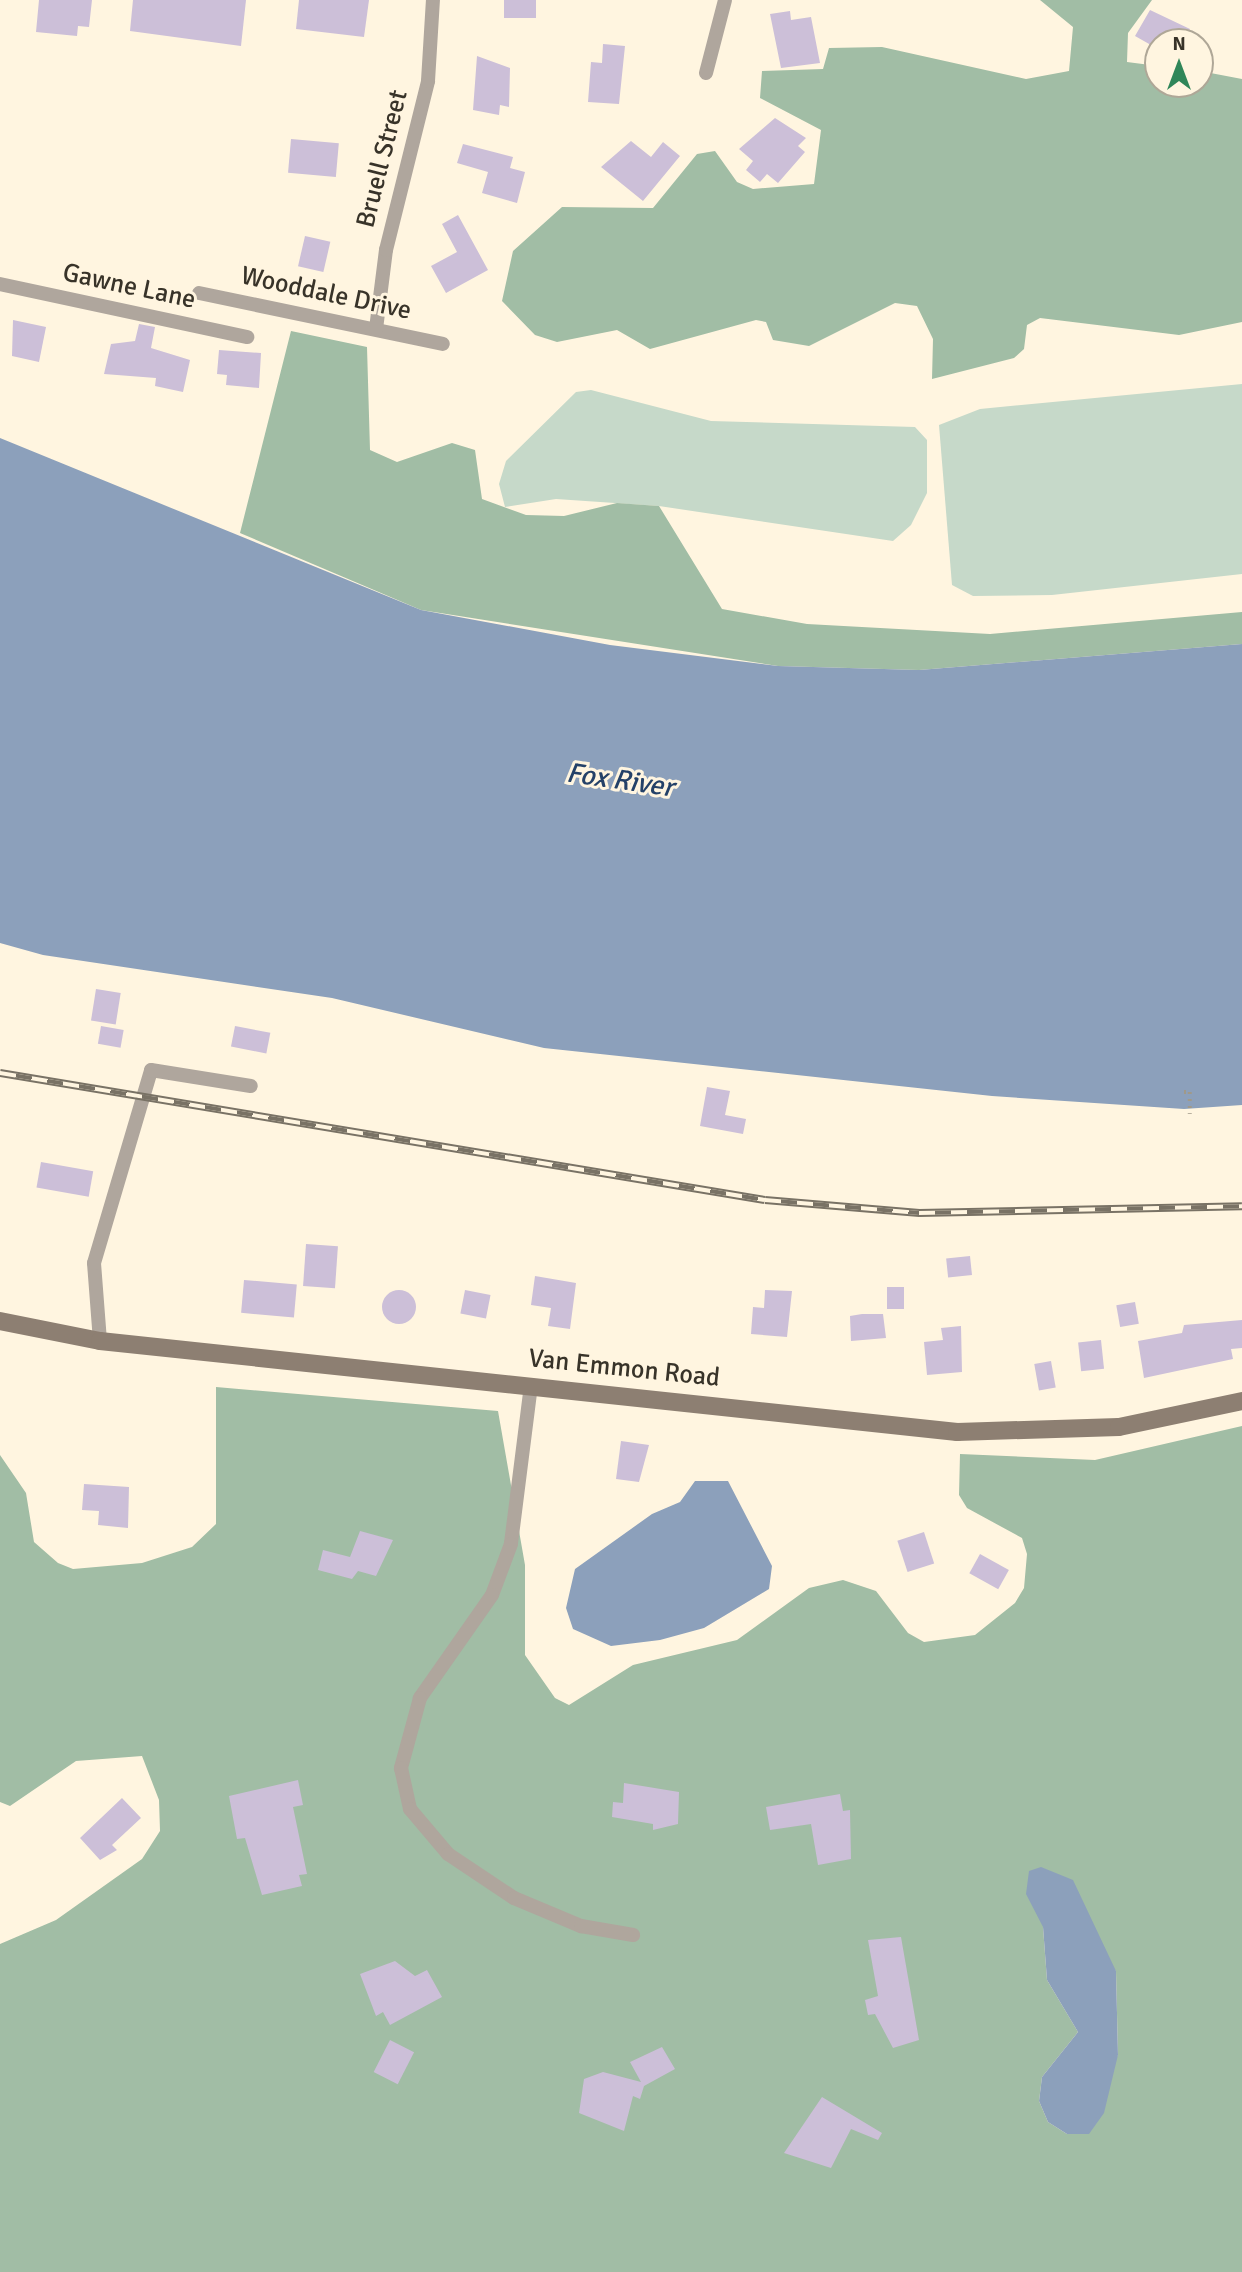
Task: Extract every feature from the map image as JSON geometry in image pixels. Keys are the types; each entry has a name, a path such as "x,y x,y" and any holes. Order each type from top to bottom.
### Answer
{"street":[{"name":"Bruell Street","path":"376,329 388,239 428,81 433,0"},
{"path":"706,73 725,0"},
{"name":"Gawne Lane","path":"0,284 247,337"},
{"name":"Wooddale Drive","path":"199,293 443,344"},
{"path":"100,1342 94,1263 151,1070 251,1086"},
{"name":"Van Emmon Road","path":"0,1321 100,1342 995,1433 1119,1427 1242,1401"},
{"path":"531,1385 511,1544 492,1595 420,1698 401,1768 410,1809 448,1854 514,1898 581,1926 633,1935"}],"path":[{"path":"1184,1092 1190,1092 1190,1114"}],"green space":[{"path":"1040,0 1152,0 1128,33 1127,62 1144,64 1144,98 1214,98 1214,74 1242,79 1242,322 1179,335 1040,318 1027,325 1024,349 1014,358 932,379 933,339 917,306 895,303 809,346 773,340 766,322 756,320 650,349 617,330 557,342 535,335 502,301 513,251 562,207 653,208 697,154 715,151 737,182 753,189 814,184 821,130 760,98 762,71 823,69 829,48 882,47 1026,79 1069,71 1073,27"},
{"path":"291,331 367,347 370,450 397,462 452,443 475,450 482,499 526,515 564,516 617,503 659,506 722,609 807,624 990,634 1242,612 1242,644 919,670 778,666 421,610 240,533"},
{"path":"1242,384 1242,574 1052,595 973,596 952,585 939,425 980,409"},
{"path":"591,390 711,421 915,427 927,440 927,493 911,525 893,541 659,506 556,499 505,507 499,484 506,461 576,392"},
{"path":"216,1387 498,1411 525,1565 525,1655 555,1698 569,1705 633,1665 737,1640 809,1588 843,1580 876,1591 908,1633 924,1642 975,1635 1015,1603 1024,1588 1027,1554 1022,1538 967,1508 959,1495 960,1454 1095,1460 1242,1426 1242,2272 0,2272 0,1944 56,1920 142,1859 160,1831 159,1800 142,1756 76,1761 10,1806 0,1802 0,1455 26,1493 34,1542 58,1563 73,1569 142,1563 192,1547 216,1524","holes":["1043,1927 1116,1971 1118,2055 1067,2134 1048,2122 1039,2101 1042,2077 1078,2032 1047,1980"]}],"water":[{"name":"Fox River","path":"0,438 421,610 610,645 778,666 919,670 1242,644 1242,1105 1184,1109 992,1096 544,1048 332,998 43,955 0,943"},
{"path":"695,1481 728,1481 772,1566 769,1589 704,1628 660,1640 611,1646 573,1629 566,1608 575,1569 652,1514 680,1502"},
{"path":"1041,1867 1073,1880 1116,1971 1118,2055 1104,2113 1089,2134 1067,2134 1048,2122 1039,2101 1042,2077 1078,2032 1047,1980 1043,1927 1026,1894 1029,1871"}],"building":[{"path":"39,0 92,0 89,27 78,26 77,36 36,32"},
{"path":"133,0 246,0 241,46 130,31"},
{"path":"299,0 369,0 364,37 296,29"},
{"path":"504,0 536,0 536,18 504,18"},
{"path":"1150,10 1188,28 1144,28 1144,41 1135,36"},
{"path":"790,11 791,20 811,17 820,63 781,68 770,14"},
{"path":"603,44 625,46 619,104 588,102 591,62 602,63"},
{"path":"477,56 510,68 509,107 500,105 499,115 473,110"},
{"path":"775,118 806,138 798,146 805,152 778,183 767,174 760,182 746,170 753,161 739,149"},
{"path":"291,139 339,143 336,177 288,173"},
{"path":"631,141 651,157 663,142 680,156 643,201 601,167"},
{"path":"463,144 513,157 510,168 525,172 517,203 482,193 488,172 457,163"},
{"path":"458,215 488,270 446,293 431,266 457,252 442,224"},
{"path":"305,236 330,242 323,272 298,266"},
{"path":"13,320 46,327 39,362 12,356"},
{"path":"139,324 155,327 151,348 190,360 183,392 155,386 156,378 104,374 111,344 135,341"},
{"path":"219,350 261,353 259,388 226,385 227,375 217,374"},
{"path":"96,989 121,993 116,1025 91,1021"},
{"path":"101,1026 124,1030 121,1048 98,1044"},
{"path":"235,1026 270,1033 266,1053 231,1047"},
{"path":"707,1087 730,1091 725,1115 746,1119 743,1134 700,1126"},
{"path":"41,1162 93,1171 89,1197 36,1188"},
{"path":"306,1244 338,1246 335,1288 303,1286"},
{"path":"970,1256 972,1275 948,1277 946,1259"},
{"path":"535,1276 576,1283 570,1329 548,1326 551,1308 531,1305"},
{"path":"244,1280 297,1285 294,1317 241,1313"},
{"path":"887,1287 904,1287 904,1309 887,1309"},
{"path":"399,1290 411,1295 416,1307 411,1319 399,1324 387,1319 382,1307 387,1295"},
{"path":"465,1290 491,1295 486,1319 460,1314"},
{"path":"765,1290 792,1291 787,1337 751,1334 753,1307 764,1308"},
{"path":"1135,1302 1139,1324 1120,1327 1116,1305"},
{"path":"883,1314 886,1338 851,1341 850,1316"},
{"path":"1242,1320 1242,1348 1231,1349 1233,1359 1144,1378 1138,1341 1182,1333 1184,1325"},
{"path":"961,1326 962,1372 927,1375 924,1342 943,1340 941,1328"},
{"path":"1101,1340 1104,1369 1081,1371 1078,1342"},
{"path":"1051,1361 1056,1388 1039,1391 1034,1364"},
{"path":"621,1441 649,1445 639,1482 616,1479"},
{"path":"84,1484 129,1487 128,1528 98,1525 99,1511 82,1510"},
{"path":"360,1531 393,1540 376,1576 358,1571 352,1579 318,1570 323,1550 350,1557"},
{"path":"924,1532 934,1563 908,1572 897,1541"},
{"path":"980,1554 1009,1570 998,1589 969,1573"},
{"path":"298,1780 303,1805 293,1807 307,1874 299,1875 302,1886 262,1895 245,1838 237,1839 229,1796"},
{"path":"624,1783 679,1792 678,1824 653,1830 653,1824 612,1817 613,1802 623,1803"},
{"path":"840,1794 843,1811 850,1810 851,1859 818,1865 811,1824 770,1830 766,1807"},
{"path":"122,1798 141,1818 112,1845 117,1850 100,1860 80,1838"},
{"path":"901,1937 919,2040 893,2048 875,2014 868,2015 865,2000 878,1996 868,1940"},
{"path":"395,1961 415,1976 427,1970 442,1997 390,2025 383,2012 376,2016 360,1974"},
{"path":"390,2040 414,2052 398,2084 374,2072"},
{"path":"662,2047 675,2069 644,2086 640,2099 633,2096 624,2131 579,2113 584,2079 603,2072 641,2082 630,2062"},
{"path":"822,2097 882,2133 878,2140 851,2129 831,2168 784,2153"}],"railway":[{"path":"0,1073 765,1200 919,1213 1242,1206"}]}
